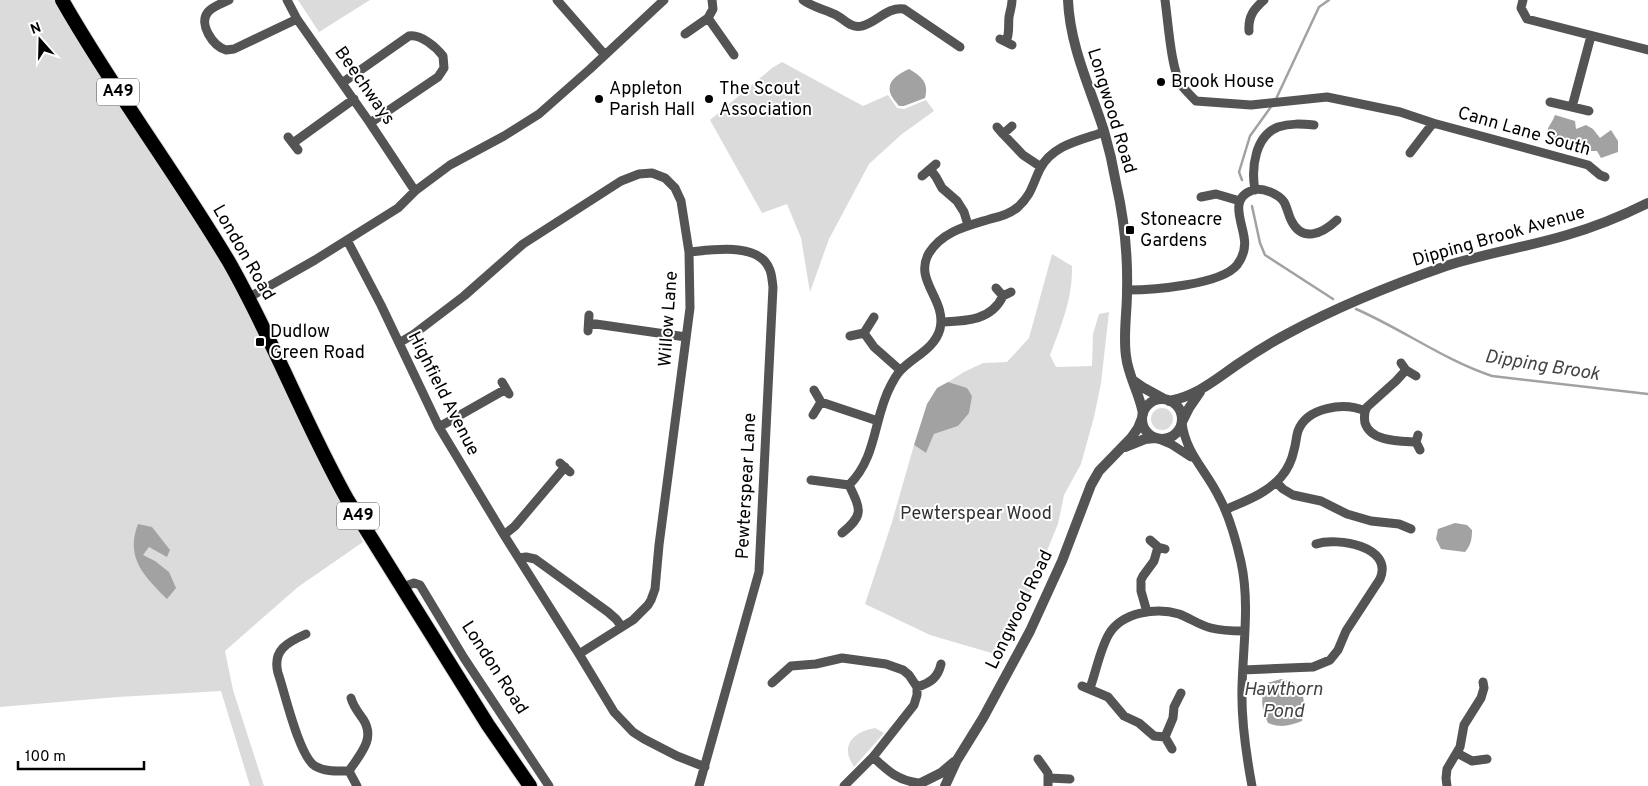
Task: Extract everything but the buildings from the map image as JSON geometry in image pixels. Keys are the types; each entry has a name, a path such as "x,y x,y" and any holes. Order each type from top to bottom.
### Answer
{"highway":[{"name":"London Road","path":"62,0 103,69 229,262 277,354 347,499 479,711 530,786"}],"street":[{"path":"229,0 210,10 205,21 214,42 226,50 234,49 297,19"},
{"name":"Beechways","path":"287,0 297,19 415,191"},
{"path":"557,0 605,55"},
{"path":"248,298 297,271 398,208 415,191 450,165 504,136 539,114 664,0"},
{"path":"685,34 708,18 713,9 712,0"},
{"path":"802,0 809,5 836,14 852,26 856,32 891,10 898,8 904,10 960,47"},
{"path":"1006,42 1009,36 1012,0"},
{"name":"Longwood Road","path":"1068,0 1071,31 1076,54 1104,132 1125,237 1127,290 1126,358 1142,404 1143,416 1138,428 1122,449"},
{"name":"Cann Lane South","path":"1165,0 1172,54 1181,85 1196,101 1250,105 1327,97 1400,112 1433,123 1588,164 1605,177"},
{"path":"1249,31 1253,10 1264,0"},
{"path":"1523,0 1521,8 1527,19 1648,50"},
{"path":"708,18 734,55"},
{"path":"342,82 409,36 413,35 422,38 443,56 444,68 438,76 370,123"},
{"path":"1572,107 1591,36"},
{"path":"293,143 354,100"},
{"path":"1550,102 1589,111"},
{"name":"Cann Lane South","path":"1410,153 1433,123"},
{"path":"1255,190 1252,176 1254,160 1259,146 1267,134 1276,128 1288,124 1314,125"},
{"path":"1012,126 1000,131 1023,155 1041,167"},
{"path":"849,485 858,476 868,458 885,398 900,370 936,339 941,322 939,306 925,274 925,263 929,254 947,234 968,225 1004,216 1014,210 1028,198 1041,167 1062,146 1104,132"},
{"path":"930,170 942,188 957,201 964,212 968,225"},
{"name":"Willow Lane","path":"399,343 464,296 524,244 621,181 646,172 658,174 671,182 681,201 689,252 690,308 655,589 652,600 648,605 622,627"},
{"path":"1127,290 1162,288 1215,279 1227,274 1242,258 1244,250 1244,236 1238,211 1240,201 1246,194 1255,190 1270,192 1284,201 1291,221 1298,231 1306,235 1329,228 1336,220"},
{"path":"1201,197 1216,194 1240,201"},
{"name":"Dipping Brook Avenue","path":"1167,400 1185,397 1203,389 1286,334 1373,295 1447,266 1566,235 1615,219 1648,203"},
{"name":"Highfield Avenue","path":"347,240 381,305 439,427 504,536 614,712 633,732 677,756 705,767"},
{"name":"Pewterspear Lane","path":"689,252 725,249 755,253 769,267 773,287 758,572 699,786"},
{"path":"941,322 960,322 981,317 996,307 1007,294 996,288"},
{"path":"850,336 864,332 874,317"},
{"path":"589,323 686,337"},
{"path":"864,332 874,347 900,370"},
{"path":"1416,376 1403,366 1386,391 1370,403 1365,411 1366,425 1373,434 1395,440 1418,442"},
{"path":"1134,380 1144,388 1178,407 1181,412 1185,440 1194,458 1212,483 1225,510 1234,536 1242,564 1246,603 1242,688 1244,726 1252,786"},
{"path":"439,427 506,388"},
{"name":"Dipping Brook Avenue","path":"1182,423 1189,408 1203,389"},
{"path":"814,390 821,402 878,421"},
{"path":"1167,400 1153,402 1148,405 1143,416 1145,430 1157,439 1171,444 1194,458"},
{"path":"813,415 821,402"},
{"path":"1225,510 1258,496 1276,482 1291,460 1298,432 1307,419 1318,412 1335,407 1351,406 1365,411"},
{"path":"1157,439 1170,438 1176,434 1182,423"},
{"name":"Longwood Road","path":"945,786 957,760 983,718 1030,631 1062,561 1091,485 1099,471 1108,460 1122,449 1134,443 1157,439"},
{"path":"504,536 515,526 565,468"},
{"path":"811,480 849,485"},
{"path":"1276,482 1293,495 1321,501 1347,514 1399,524 1411,529"},
{"path":"842,533 855,522 858,515 858,506 849,485"},
{"path":"1147,612 1141,591 1141,580 1162,548 1150,540"},
{"path":"1243,670 1313,667 1330,660 1338,650 1346,631 1380,579 1382,575 1381,565 1372,552 1360,546 1338,541 1315,544"},
{"path":"519,558 526,557 535,560 608,612 622,627 579,654"},
{"name":"London Road","path":"403,588 414,583 420,585 464,658 548,786"},
{"path":"1166,738 1154,736 1139,723 1124,716 1108,697 1086,687 1110,632 1124,620 1147,612 1172,612 1208,627 1245,631"},
{"path":"308,634 287,645 279,653 276,667 302,746 310,763 327,771 349,771"},
{"path":"774,677 791,666 852,658 886,664 903,670 917,687 917,695 909,712 873,757 844,786"},
{"path":"917,687 927,684 935,678 940,672 941,664"},
{"path":"1447,786 1447,769 1457,754 1462,740 1464,725 1481,698 1484,688 1482,680"},
{"path":"1172,749 1166,738 1173,718 1174,707 1182,693"},
{"path":"349,771 365,747 369,733 366,724 354,706 352,696"},
{"path":"1457,754 1472,761 1487,759"},
{"path":"873,757 892,775 899,786"},
{"path":"1038,759 1048,773 1048,782 1070,779"},
{"name":"Longwood Road","path":"917,784 941,773 957,760"},
{"path":"349,771 358,786"},
{"path":"892,775 909,782 932,786"}],"green space":[{"path":"0,0 62,0 190,200 326,458 363,542 298,587 225,651 233,690 264,786 250,786 221,691 0,707"},
{"path":"298,0 370,0 319,32"},
{"path":"782,62 863,106 888,95 897,108 904,109 926,100 934,111 902,134 869,164 829,239 810,292 801,238 787,204 762,213 710,120 772,68"},
{"name":"Pewterspear Wood","path":"1052,254 1072,266 1072,278 1065,312 1050,355 1056,367 1092,366 1093,334 1099,314 1109,312 1101,383 1081,464 1064,495 1058,524 1022,611 995,654 930,635 865,604 892,522 914,445 926,453 934,434 958,426 967,389 948,382 983,363 1007,362 1029,338"},
{"path":"1162,408 1170,411 1173,419 1170,427 1162,430 1154,427 1151,419 1154,411"},
{"path":"875,728 884,733 854,767 848,754 850,742 857,735"}],"water":[{"path":"909,69 923,80 926,88 925,98 899,106 891,94 890,84 898,75"},
{"path":"1555,115 1575,121 1576,129 1586,125 1593,129 1600,138 1611,130 1618,141 1618,152 1601,158 1597,151 1580,150 1567,140 1549,141 1548,130"},
{"path":"948,382 967,388 972,396 969,413 958,426 934,434 926,453 914,445 927,404 937,388"},
{"path":"1455,523 1467,525 1472,530 1471,542 1465,552 1441,549 1436,539 1438,529"},
{"path":"138,524 152,527 170,550 167,557 149,547 143,555 155,561 169,572 176,588 167,599 144,574 135,557 135,536"},
{"name":"Hawthorn Pond","path":"1281,679 1289,681 1300,688 1304,706 1302,721 1285,726 1277,726 1268,723 1262,699 1267,683"}],"waterway":[{"name":"Dipping Brook","path":"1276,99 1319,7 1329,0"},
{"name":"Dipping Brook","path":"1242,180 1239,172 1250,136 1273,104"},
{"name":"Dipping Brook","path":"1252,206 1260,243 1265,255 1333,299"},
{"name":"Dipping Brook","path":"1356,309 1457,362 1492,376 1648,394"}],"place":[{"name":"Brook House","path":"1161,82"},
{"name":"Appleton Parish Hall","path":"599,99"},
{"name":"The Scout Association","path":"709,99"},
{"name":"Stoneacre Gardens","path":"1130,230"},
{"name":"Dudlow Green Road","path":"260,342"}]}
